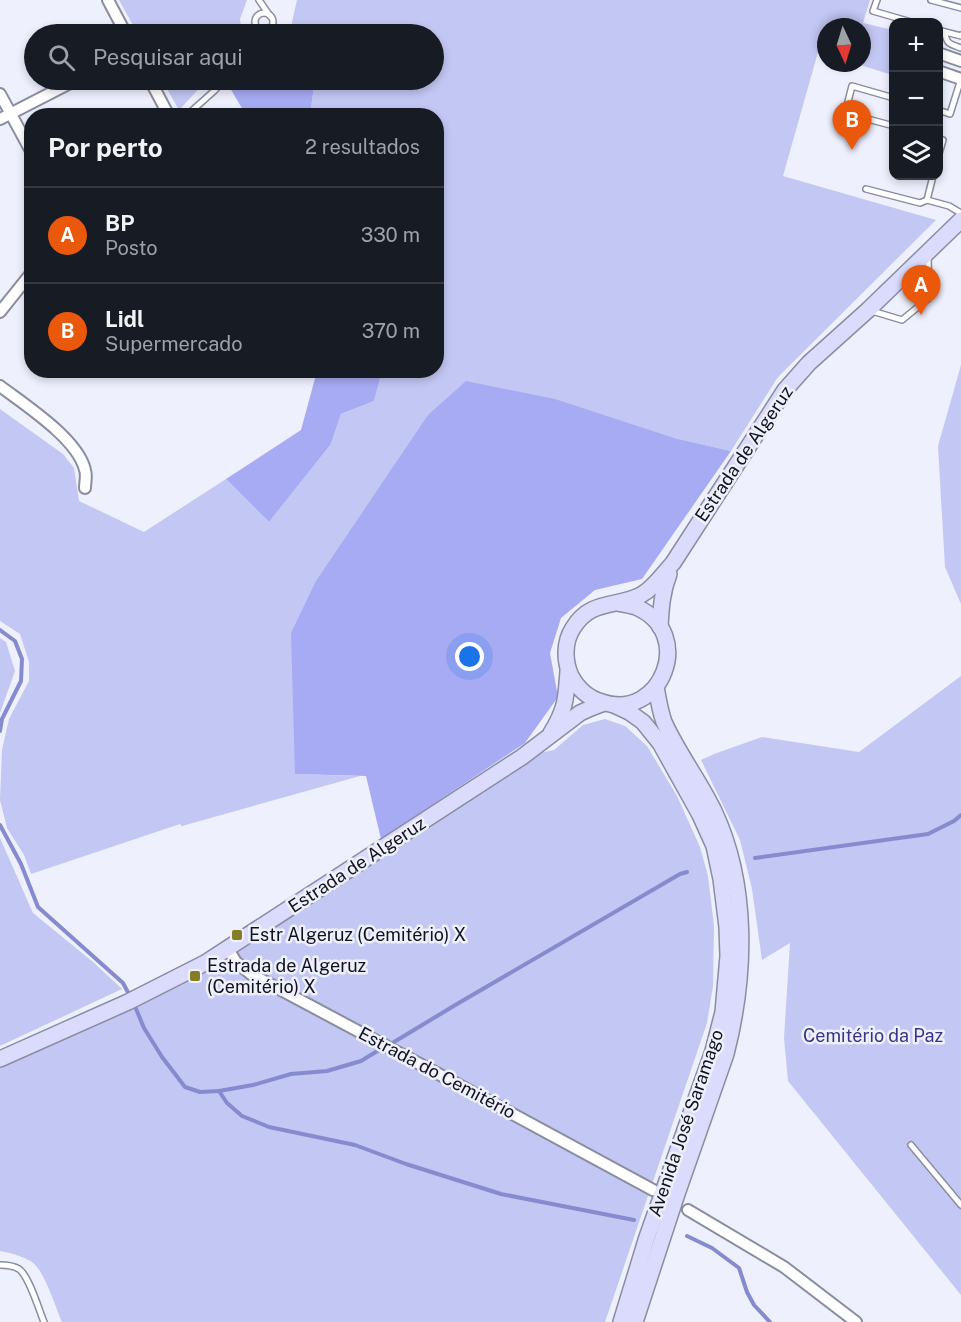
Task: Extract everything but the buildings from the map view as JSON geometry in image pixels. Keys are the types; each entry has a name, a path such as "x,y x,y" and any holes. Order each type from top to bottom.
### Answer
{"main road":[{"name":"Estrada de Algeruz","path":"547,739 563,711 568,670 567,643 580,619 591,610 639,596 647,591 673,563 785,390 809,363 868,310 928,251 960,214"},
{"name":"Estrada de Algeruz","path":"0,1059 132,1000 206,963 522,757 580,713 609,704 630,703 644,697 656,687 664,673 668,657 666,641 660,627 663,590 673,563"},
{"path":"618,603 634,606 649,614 660,627"},
{"path":"568,670 582,692 592,699 609,704"},
{"name":"Avenida José Saramago","path":"635,1322 726,1054 735,1007 741,954 737,893 726,841 707,798 664,721 656,687"},
{"name":"Avenida José Saramago","path":"609,704 629,712 643,722 660,743 700,815 714,846 721,879 728,956 723,1012 713,1051 647,1237 621,1322"}],"street":[{"path":"108,0 121,24"},
{"path":"943,54 961,61"},
{"path":"942,72 961,79"},
{"path":"0,119 57,90"},
{"path":"155,90 165,108"},
{"path":"0,94 24,139"},
{"path":"0,312 24,282"},
{"path":"0,386 70,443 86,470 85,488"},
{"name":"Estrada do Cemitério","path":"228,949 236,962 251,974 653,1190"},
{"path":"688,1210 784,1267 856,1322"}],"lane":[{"path":"877,0 873,11 897,18"},
{"path":"931,0 961,8"},
{"path":"260,1 271,17 272,24"},
{"path":"255,24 260,1"},
{"path":"256,20 264,14 271,17"},
{"path":"256,20 257,24"},
{"path":"943,31 961,35"},
{"path":"943,33 948,43 961,48"},
{"path":"943,111 950,114 961,79"},
{"path":"889,97 852,86 845,113 889,125"},
{"path":"195,108 215,90"},
{"path":"927,200 932,180"},
{"path":"866,189 920,203 927,200 949,206 960,214"},
{"path":"868,310 902,320 930,298 928,251"},
{"path":"911,1145 961,1205"},
{"path":"0,1265 18,1268 26,1277 44,1322"}],"green space":[{"path":"119,0 247,0 240,19 241,24 132,24"},
{"path":"297,0 870,0 865,18 817,18 817,56 783,176 936,220 778,377 731,451 674,438 295,774 360,776 182,826 180,824 31,874 24,855 7,828 0,800 2,750 9,719 29,681 29,662 20,634 0,621 0,409 63,454 74,468 79,501 144,532 226,479 269,522 331,444 341,414 374,401 380,378 444,378 444,108 311,108 314,90 444,90 444,24 292,24"},
{"path":"871,25 889,29 889,74 871,68"},
{"path":"168,90 198,90 181,108 178,108"},
{"path":"961,365 961,604 945,567 938,446"},
{"path":"0,638 6,642 15,671 0,713"},
{"name":"Cemitério da Paz","path":"961,676 961,1295 788,1081 784,1038 790,943 762,960 752,889 740,840 701,760 762,737 859,752"},
{"path":"605,719 625,726 647,746 677,796 700,847 708,876 714,926 713,986 707,1023 605,1322 62,1322 45,1281 36,1266 25,1258 0,1251 0,1068 130,1008 534,754 554,750 583,725"},
{"path":"0,838 33,913 122,989 0,1046"}],"shaded area":[{"path":"231,90 314,90 311,108 242,108"},
{"path":"315,378 380,378 374,401 341,414 331,444 269,522 226,479 301,430"},
{"path":"466,381 555,399 674,438 731,451 642,579 595,590 561,618 550,653 558,697 525,743 381,839 366,776 295,774 291,633 316,581 428,415"}],"waterway":[{"path":"0,630 15,641 22,659 21,681 2,719 0,731"},
{"path":"755,858 928,834 961,815"},
{"path":"0,825 21,864 38,907 123,983 131,998"},
{"path":"394,1042 687,872"},
{"path":"134,1004 144,1028 162,1057 185,1087 200,1092 253,1085 291,1074 327,1071 361,1061 379,1050"},
{"path":"219,1091 227,1103 242,1116 269,1127 355,1145 501,1194 634,1220"},
{"path":"687,1236 712,1248 739,1268 754,1305 770,1322"}],"place":[{"name":"Lidl","path":"852,150"},
{"name":"BP","path":"921,315"},
{"name":"Estr Algeruz (Cemitério) X","path":"237,935"},
{"name":"Estrada de Algeruz (Cemitério) X","path":"195,976"}]}
